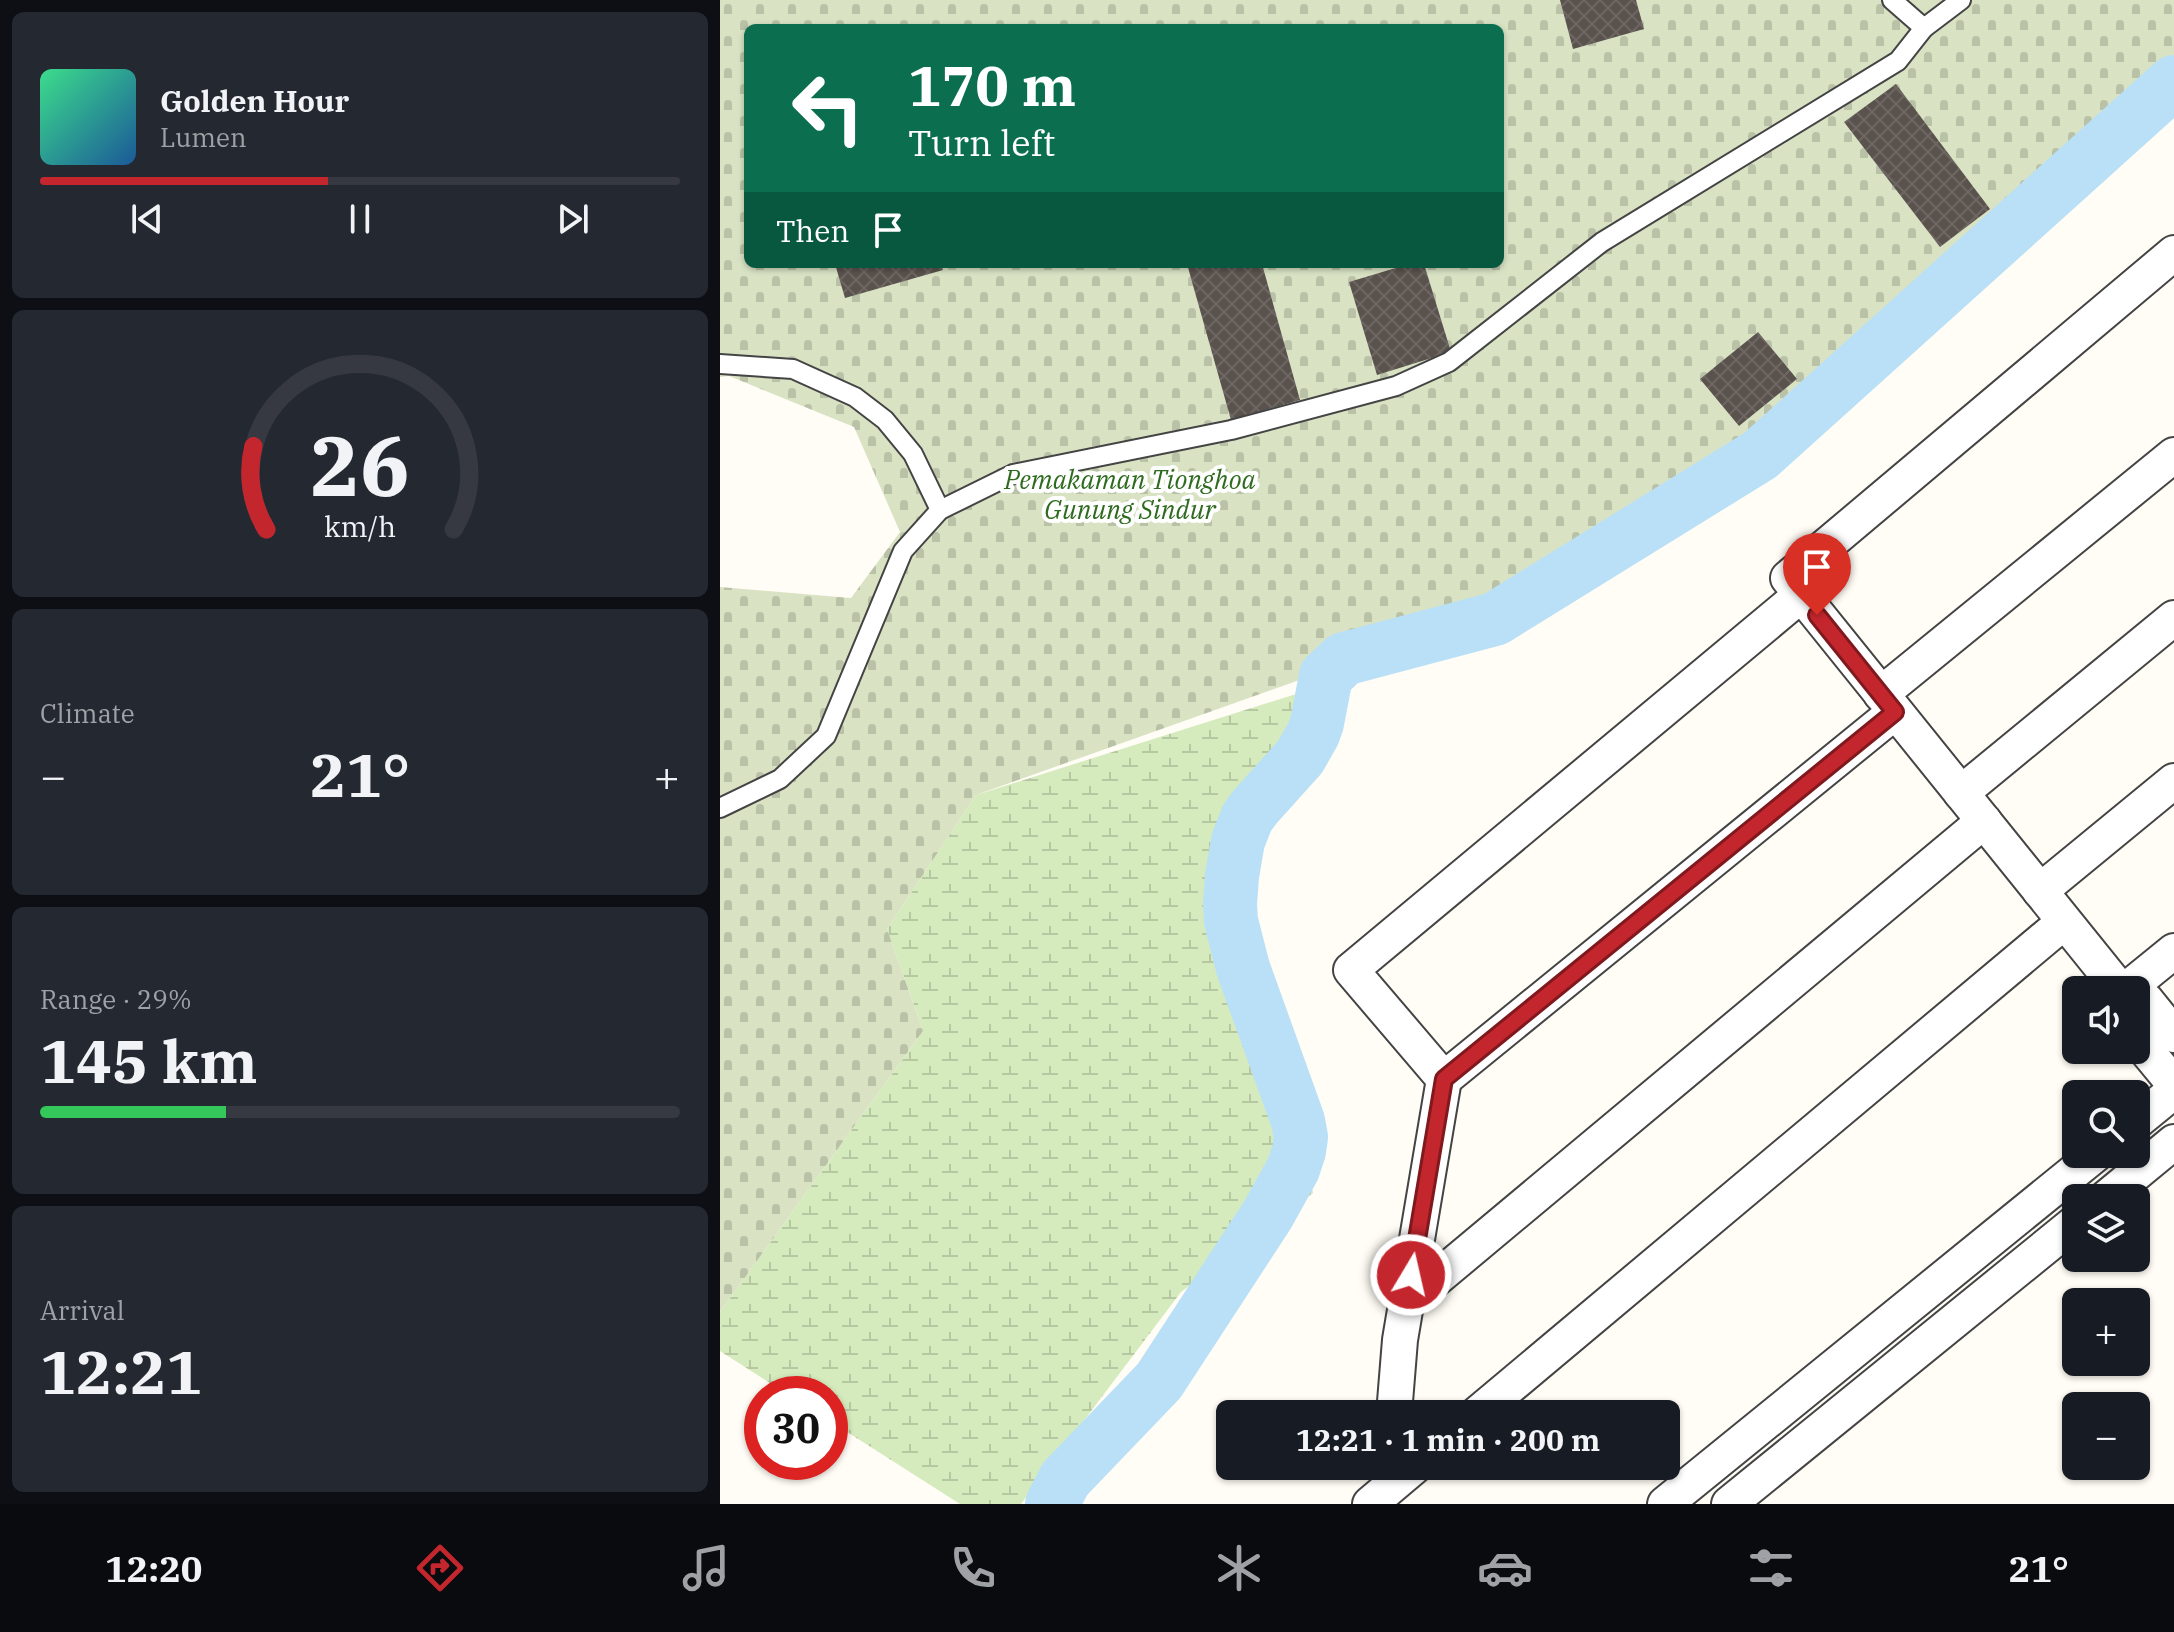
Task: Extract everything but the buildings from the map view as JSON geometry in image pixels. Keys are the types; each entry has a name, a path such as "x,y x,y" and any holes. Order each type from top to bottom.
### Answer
{"street":[{"path":"2108,976 1788,578 2170,264"},
{"path":"1395,1400 1400,1340 1444,1079 1888,703 2174,455"},
{"path":"1444,1079 1351,970 1801,595"},
{"path":"1961,793 2174,618"},
{"path":"2040,891 2174,781"},
{"path":"1407,1303 1984,821"},
{"path":"1494,1400 2064,922"},
{"path":"2143,976 2174,951"},
{"path":"2150,1005 2174,1035"},
{"path":"2150,1055 2174,1084"},
{"path":"2150,1111 2174,1091"},
{"path":"2123,1184 2174,1142"},
{"path":"1665,1504 2079,1168"},
{"path":"1729,1504 2062,1233"}],"lane":[{"path":"1892,0 1924,28"},
{"path":"720,808 780,779 826,736 903,551 940,510 1013,474 1231,430 1396,386 1449,362 1602,242 1898,61 1924,28 1961,0"},
{"path":"720,364 793,369 855,397 885,420 913,454 940,510"}],"green space":[{"name":"Pemakaman Tionghoa Gunung Sindur","path":"720,0 2174,0 2174,76 2027,218 1691,498 1392,647 976,795 887,929 923,1031 720,1312 720,587 851,598 900,532 854,427 729,376 720,377"},
{"path":"1350,677 1339,741 1277,783 1214,861 1219,933 1294,1073 1313,1193 1181,1292 1021,1504 960,1504 848,1432 848,1376 759,1376 720,1351 720,1312 923,1031 887,929 976,795"}],"waterway":[{"path":"1052,1504 1065,1479 1159,1381 1268,1214 1293,1169 1299,1151 1301,1137 1298,1121 1243,968 1231,921 1230,904 1238,841 1247,818 1300,757 1313,734 1326,676 1344,659 1495,619 1760,455 2174,82"}],"route":[{"path":"1411,1275 1444,1079 1895,712 1817,615"}]}
